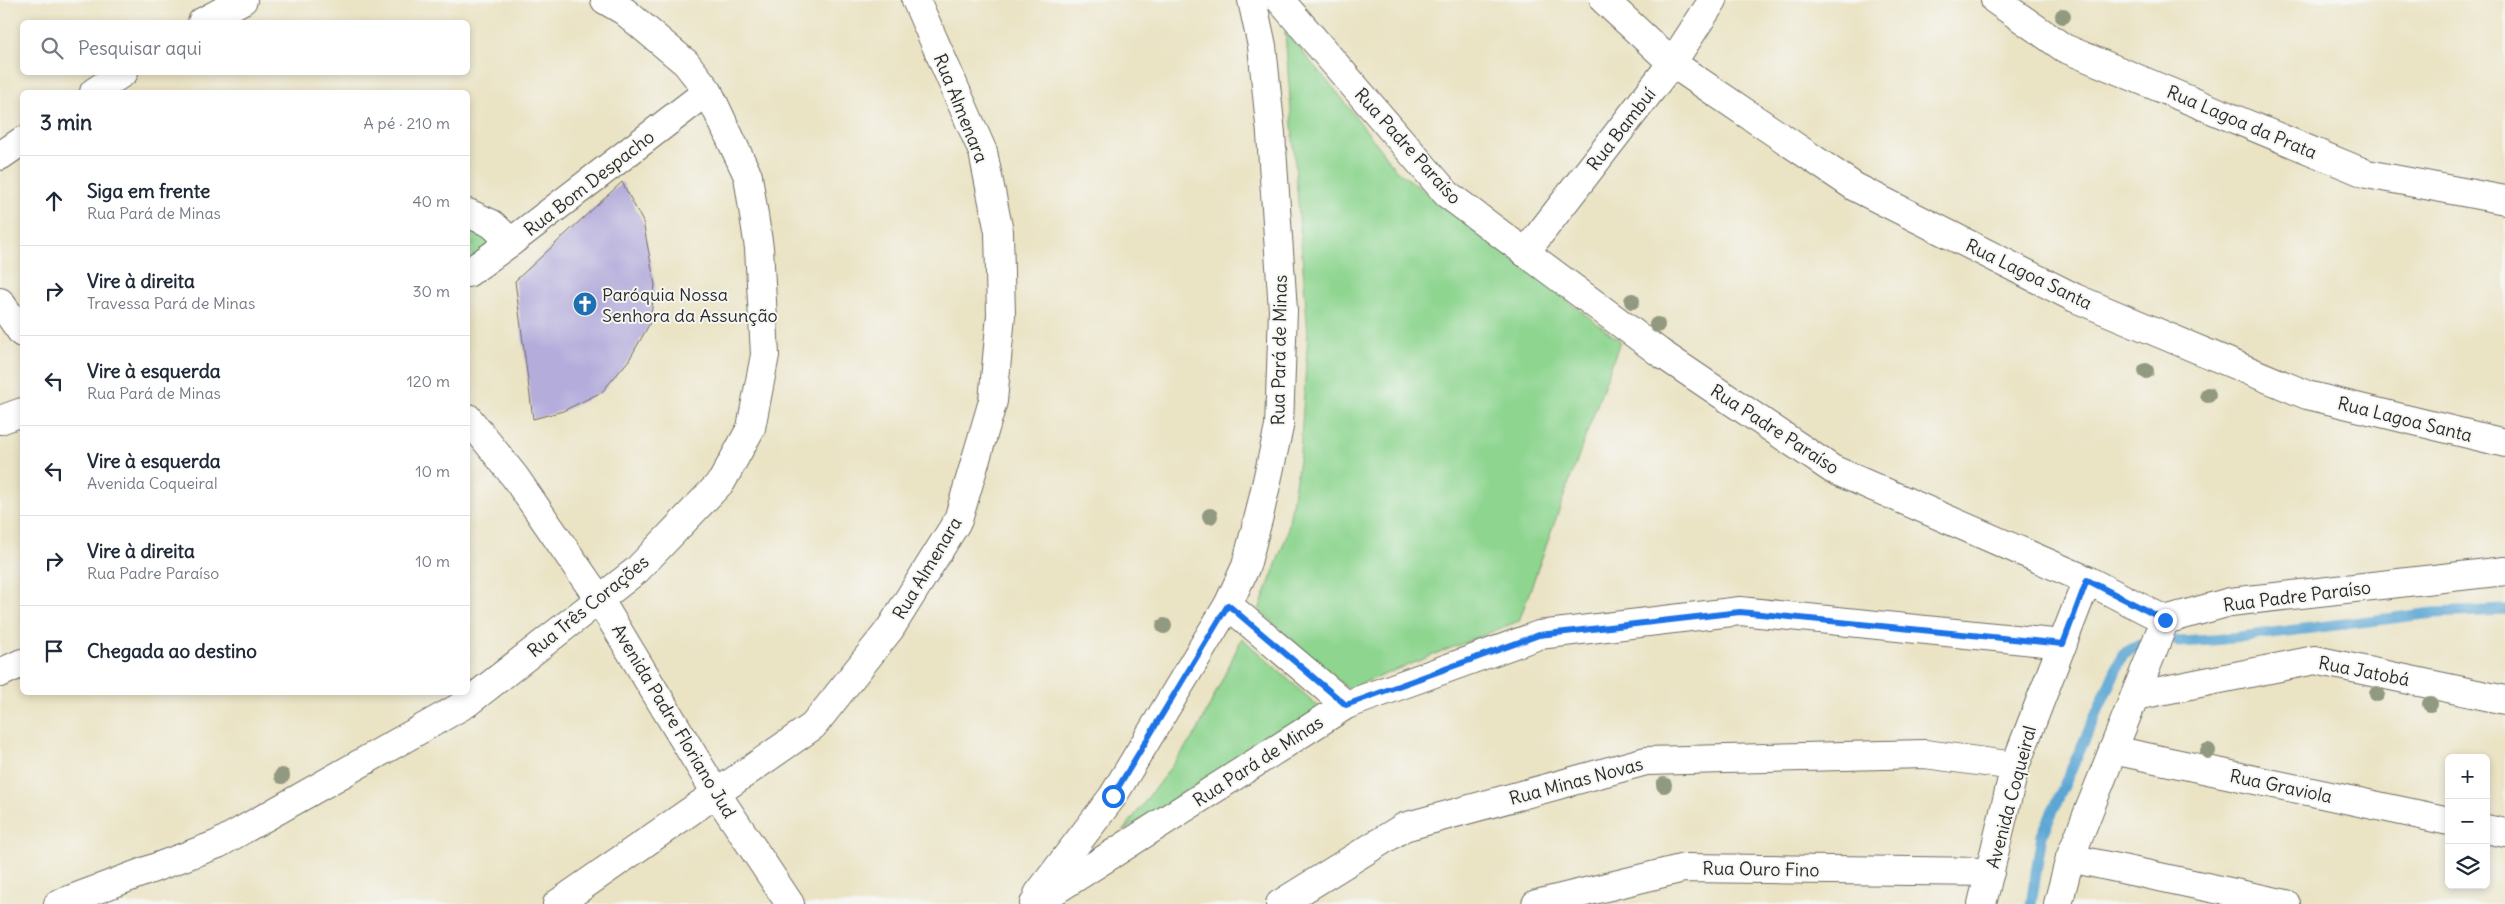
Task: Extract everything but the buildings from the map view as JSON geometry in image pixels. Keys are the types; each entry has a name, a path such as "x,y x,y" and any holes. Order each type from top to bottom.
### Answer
{"street":[{"path":"206,20 243,0"},
{"name":"Rua Três Corações","path":"58,904 218,844 458,708 637,570 722,481 751,428 765,354 759,248 748,176 708,91 686,63 624,11 605,0"},
{"name":"Rua Almenara","path":"557,904 813,726 890,629 958,520 993,402 1001,315 999,232 983,152 916,0"},
{"name":"Rua Pará de Minas","path":"1030,904 1113,796 1228,605 1246,566 1279,427 1283,310 1271,134 1262,46 1252,0"},
{"name":"Rua Padre Paraíso","path":"1280,0 1447,194 1659,352 1832,469 2087,580 2165,620 2230,602 2505,571"},
{"name":"Rua Lagoa Santa","path":"1604,0 1672,63 1855,187 2075,298 2307,395 2505,443"},
{"name":"Rua Bambuí","path":"1525,254 1672,63 1713,0"},
{"name":"Rua Lagoa da Prata","path":"1995,0 2064,48 2367,174 2505,200"},
{"path":"97,90 120,75"},
{"name":"Rua Bom Despacho","path":"470,272 708,91"},
{"path":"0,156 20,142"},
{"path":"470,213 492,224 511,242"},
{"path":"0,302 20,330"},
{"path":"0,420 20,413"},
{"name":"Avenida Padre Floriano Jud","path":"470,421 515,477 599,599 716,793 790,904"},
{"name":"Avenida Coqueiral","path":"1982,904 2015,766 2087,580"},
{"path":"1228,605 1346,705"},
{"name":"Rua Pará de Minas","path":"1034,904 1346,705 1539,635 1740,612 2063,644"},
{"path":"2058,904 2070,858 2165,620"},
{"name":"Rua Jatobá","path":"2135,696 2315,660 2505,700"},
{"path":"0,672 20,664"},
{"name":"Rua Graviola","path":"2113,750 2445,820"},
{"name":"Rua Minas Novas","path":"1280,904 1404,827 1646,761 1925,754 2015,766"},
{"path":"2490,830 2505,833"},
{"path":"2070,858 2286,904"},
{"name":"Rua Ouro Fino","path":"1536,904 1684,868 1990,872"}],"green space":[{"path":"1285,32 1341,97 1395,169 1620,341 1519,621 1348,689 1259,610 1287,535 1300,454 1308,334"},
{"path":"470,220 501,242 470,262"},
{"path":"1242,638 1320,708 1123,831 1197,732"}],"waterway":[{"path":"2178,642 2214,640 2434,613 2505,610"},
{"path":"2031,904 2042,835 2123,654 2139,645"}],"place":[{"name":"Paróquia Nossa Senhora da Assunção","path":"585,304"}],"route":[{"path":"1113,796 1178,691 1228,605 1346,705 1539,635 1740,612 2063,644 2087,580 2165,620"}]}
